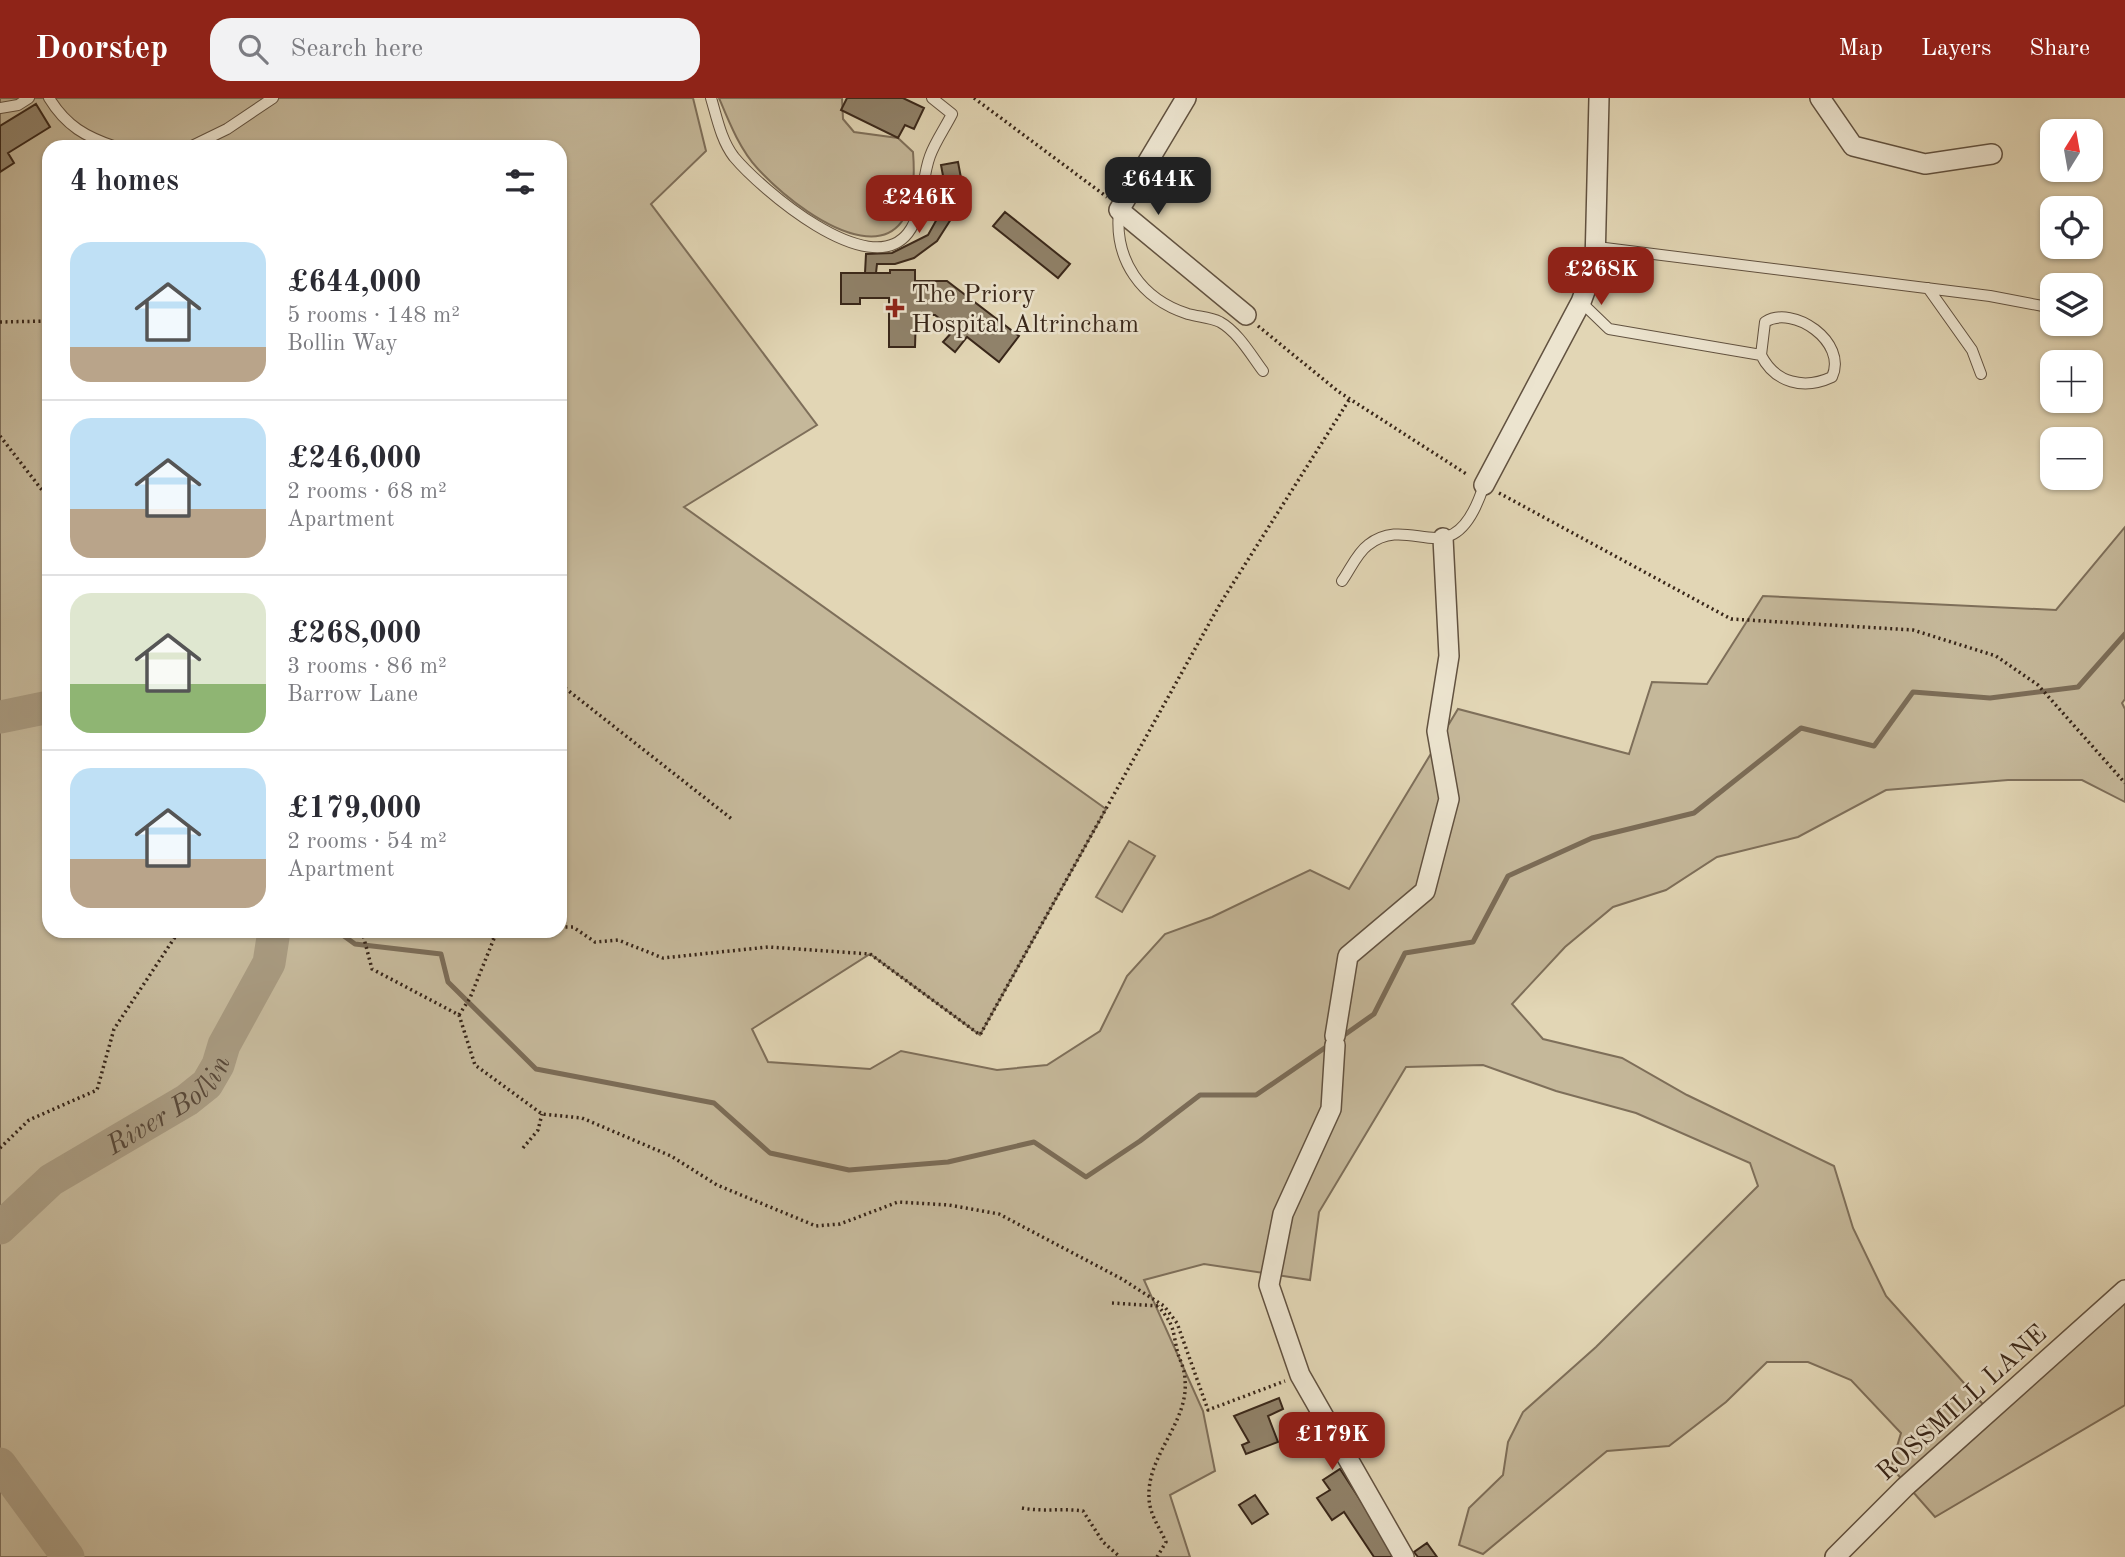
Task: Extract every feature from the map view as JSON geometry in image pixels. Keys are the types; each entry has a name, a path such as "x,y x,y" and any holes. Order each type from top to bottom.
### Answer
{"street":[{"path":"1186,98 1120,209 1246,316"},
{"path":"1485,485 1581,302 1595,264 1599,98"},
{"path":"1820,98 1853,146 1925,164 1992,154"},
{"path":"1404,1557 1300,1375 1269,1285 1283,1214 1331,1109 1335,1040 1348,956 1425,891 1449,799 1437,731 1448,656 1443,538"},
{"name":"ROSSMILL LANE","path":"1835,1557 1905,1487 2125,1290"}],"lane":[{"path":"0,107 18,105 29,98"},
{"path":"49,98 71,127 96,140"},
{"path":"204,140 227,129 273,98"},
{"path":"711,98 721,134 734,156 788,207 841,239 884,246 898,242 909,232 917,213 930,155 952,114 932,98"},
{"path":"1120,209 1120,244 1128,268 1138,283 1169,306 1221,323 1263,371"},
{"path":"1597,247 1928,288 2040,306"},
{"path":"1928,288 1972,350 1981,374"},
{"path":"1581,302 1609,329 1761,355 1775,376 1799,384 1817,384 1832,377 1837,368 1836,354 1828,340 1808,326 1783,317 1773,317 1765,322 1761,355"},
{"path":"1342,581 1367,545 1384,537 1443,538 1457,534 1477,508 1485,485"}],"path":[{"path":"974,98 1120,209"},
{"path":"1246,316 1349,400 1485,485 1731,619 1913,630 1996,656 2038,685 2125,783"},
{"path":"0,323 42,321"},
{"path":"567,927 573,927 595,942 618,940 663,958 768,947 870,954 980,1035 1220,604 1349,400"},
{"path":"0,436 42,490"},
{"path":"567,690 733,820"},
{"path":"0,1148 29,1120 97,1090 114,1029 174,938"},
{"path":"364,938 372,969 459,1015"},
{"path":"493,938 471,998 459,1015 475,1065 542,1114 582,1118 671,1156 717,1185 816,1226 839,1224 898,1202 949,1205 999,1214 1122,1279 1164,1307 1177,1324 1208,1410 1300,1375"},
{"path":"523,1148 538,1130 542,1114"},
{"path":"1112,1303 1164,1307"},
{"path":"1157,1557 1166,1542 1152,1513 1148,1496 1152,1477 1176,1423 1185,1381 1176,1344 1177,1334 1158,1306"},
{"path":"1022,1508 1043,1512 1069,1509 1083,1511 1103,1542 1120,1557"}],"shaded area":[{"path":"0,98 693,98 706,151 651,204 817,425 684,507 1106,809 980,1035 870,954 752,1029 768,1062 870,1069 901,1051 997,1070 1047,1065 1100,1031 1127,976 1165,934 1212,917 1310,870 1349,889 1458,709 1629,754 1652,682 1707,684 1763,596 2056,610 2125,527 2125,699 2122,703 2125,709 2125,802 2082,780 2008,780 1886,790 1798,837 1717,857 1666,890 1613,907 1565,947 1512,1004 1543,1039 1622,1058 1687,1095 1834,1166 1853,1228 1886,1296 1989,1411 2125,1290 2125,1405 1935,1517 1891,1467 1901,1433 1851,1380 1808,1362 1767,1362 1726,1402 1669,1446 1607,1451 1483,1554 1459,1545 1469,1508 1503,1475 1508,1442 1523,1412 1596,1347 1758,1186 1750,1163 1636,1113 1556,1091 1483,1065 1406,1067 1319,1212 1310,1280 1204,1264 1144,1280 1203,1411 1215,1471 1170,1495 1190,1557 0,1557"},
{"path":"719,98 842,98 843,119 854,132 898,138 913,152 912,195 901,222 884,235 861,236 835,227 807,211 758,169 736,135"},
{"path":"1129,841 1155,856 1122,912 1096,897"}],"building":[{"path":"847,98 903,98 924,108 914,129 905,125 898,138 841,110"},
{"path":"36,104 50,127 8,153 14,163 0,172 0,126"},
{"path":"958,162 961,178 944,181 941,165"},
{"path":"959,179 953,216 937,241 914,258 895,264 877,264 876,273 865,273 866,254 892,253 928,235 942,210 947,181"},
{"path":"1005,212 1070,264 1058,278 993,226"},
{"path":"890,270 915,270 915,281 947,281 1019,336 999,362 967,337 955,352 943,342 954,330 935,315 916,315 915,347 889,347 889,298 860,298 860,304 841,304 841,273 890,273"},
{"path":"1279,1398 1283,1409 1268,1416 1278,1442 1246,1454 1242,1445 1249,1442 1234,1416"},
{"path":"1340,1469 1397,1556 1374,1557 1344,1512 1332,1520 1317,1498 1330,1490 1323,1480"},
{"path":"1255,1495 1268,1514 1252,1524 1239,1505"},
{"path":"1427,1543 1437,1557 1418,1557 1414,1552"}],"waterway":[{"path":"1340,1038 1374,1014 1405,953 1473,942 1508,876 1592,838 1694,813 1801,728 1874,746 1913,692 1990,698 2078,687 2125,634"},
{"name":"River Bollin","path":"0,717 42,708"},
{"name":"River Bollin","path":"0,1228 51,1180 187,1100 207,1084 218,1065 224,1045 269,963 273,938"},
{"path":"347,938 355,944 441,954 448,982 536,1069 714,1103 770,1153 849,1170 948,1162 1034,1142 1086,1177 1140,1141 1200,1095 1256,1095 1329,1045"},
{"name":"River Bollin","path":"0,1464 68,1557"}],"place":[{"name":"The Priory Hospital Altrincham","path":"895,308"}]}
